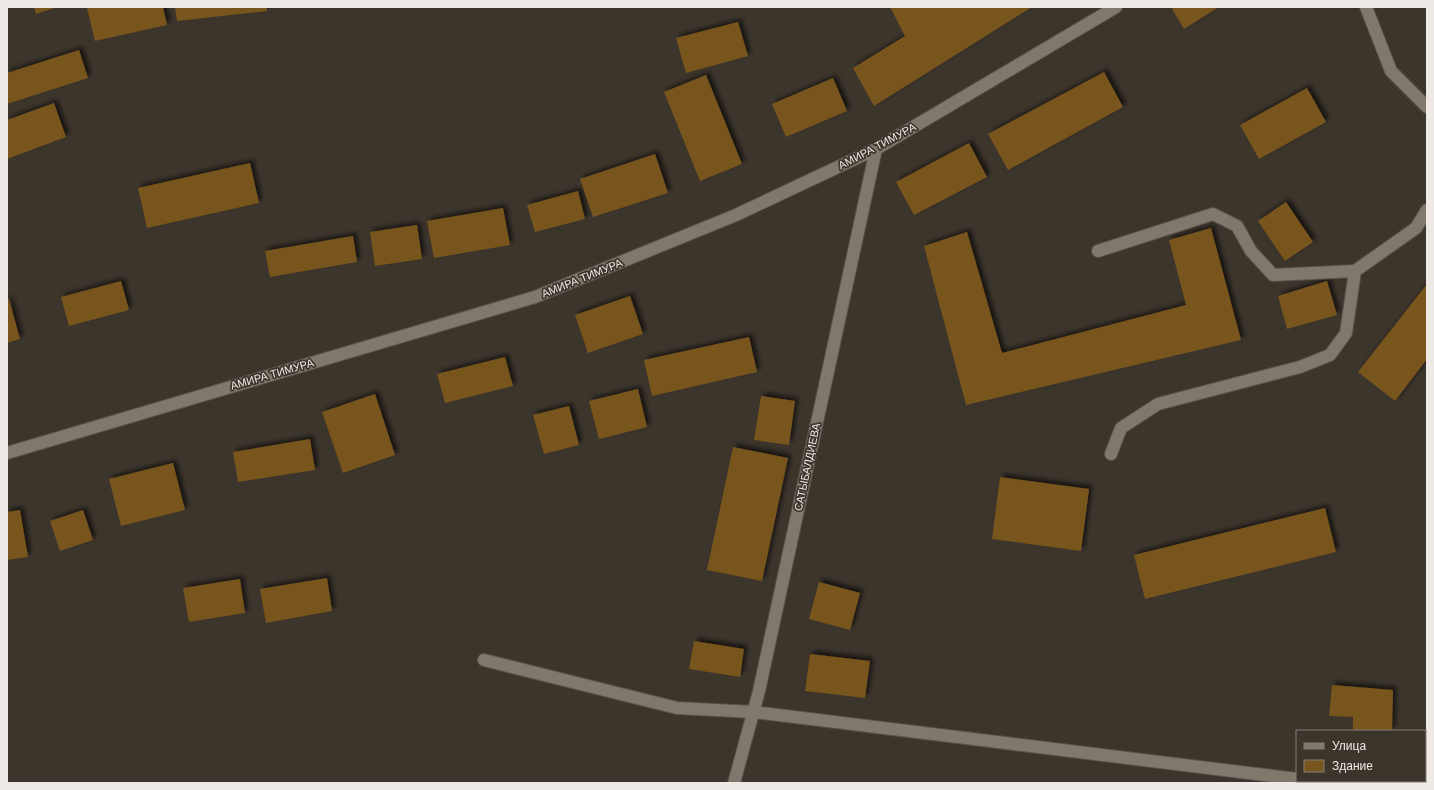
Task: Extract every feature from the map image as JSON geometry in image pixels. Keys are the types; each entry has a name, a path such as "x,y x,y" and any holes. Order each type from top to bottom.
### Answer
{"street":[{"name":"АМИРА ТИМУРА","path":"7,453 535,297 736,215 876,149 1116,7"},
{"path":"1366,7 1392,71 1427,107"},
{"name":"САТЫБАЛДИЕВА","path":"734,783 754,712 876,149"},
{"path":"1098,251 1213,214 1238,226 1251,251 1273,274 1355,271 1416,228 1427,210"},
{"path":"1111,454 1120,428 1158,404 1300,367 1330,355 1346,333 1355,271"},
{"path":"484,660 677,708 754,712 1296,779"}],"building":[{"path":"34,7 58,7 36,14"},
{"path":"163,7 167,25 95,41 87,8"},
{"path":"175,7 267,7 267,11 177,21"},
{"path":"890,7 1032,7 874,106 853,68 905,36"},
{"path":"1175,7 1219,7 1184,29 1172,9"},
{"path":"738,22 748,56 686,73 676,38"},
{"path":"79,50 88,78 7,104 7,73"},
{"path":"1104,72 1123,107 1008,170 988,134"},
{"path":"706,75 742,164 700,181 664,92"},
{"path":"833,78 847,111 786,137 772,104"},
{"path":"1307,88 1326,122 1259,159 1240,125"},
{"path":"54,103 66,137 7,159 7,120"},
{"path":"969,143 987,177 914,215 896,182"},
{"path":"655,154 668,193 593,217 580,179"},
{"path":"250,163 259,203 147,228 138,188"},
{"path":"578,191 585,219 535,232 527,205"},
{"path":"1286,202 1313,242 1285,261 1258,221"},
{"path":"503,208 510,245 434,258 427,221"},
{"path":"417,225 422,259 375,266 370,232"},
{"path":"1211,228 1241,340 966,405 924,246 967,232 1002,353 1186,305 1169,240"},
{"path":"353,236 357,262 270,277 265,251"},
{"path":"121,281 129,310 69,326 61,297"},
{"path":"1327,281 1337,315 1287,329 1278,296"},
{"path":"1427,284 1427,359 1395,401 1358,372"},
{"path":"630,296 643,334 588,353 575,315"},
{"path":"7,299 9,299 20,339 7,343"},
{"path":"749,337 757,372 652,396 644,360"},
{"path":"505,357 513,386 445,403 437,374"},
{"path":"638,389 647,427 599,439 589,401"},
{"path":"375,394 395,455 343,473 322,412"},
{"path":"761,396 795,401 789,445 754,440"},
{"path":"569,406 579,445 544,454 533,415"},
{"path":"310,439 315,470 238,482 233,452"},
{"path":"733,447 788,458 762,581 707,570"},
{"path":"173,463 185,510 121,526 109,479"},
{"path":"1000,477 1089,489 1081,551 992,539"},
{"path":"1325,508 1336,552 1145,599 1134,555"},
{"path":"20,510 28,557 7,560 7,512"},
{"path":"83,510 93,540 60,551 50,521"},
{"path":"327,578 332,611 266,623 260,589"},
{"path":"240,579 245,613 189,622 183,588"},
{"path":"819,582 860,593 850,630 809,619"},
{"path":"694,641 744,649 740,677 689,669"},
{"path":"810,654 870,661 865,698 805,691"},
{"path":"1332,685 1393,690 1392,730 1353,730 1353,717 1329,716"}]}
